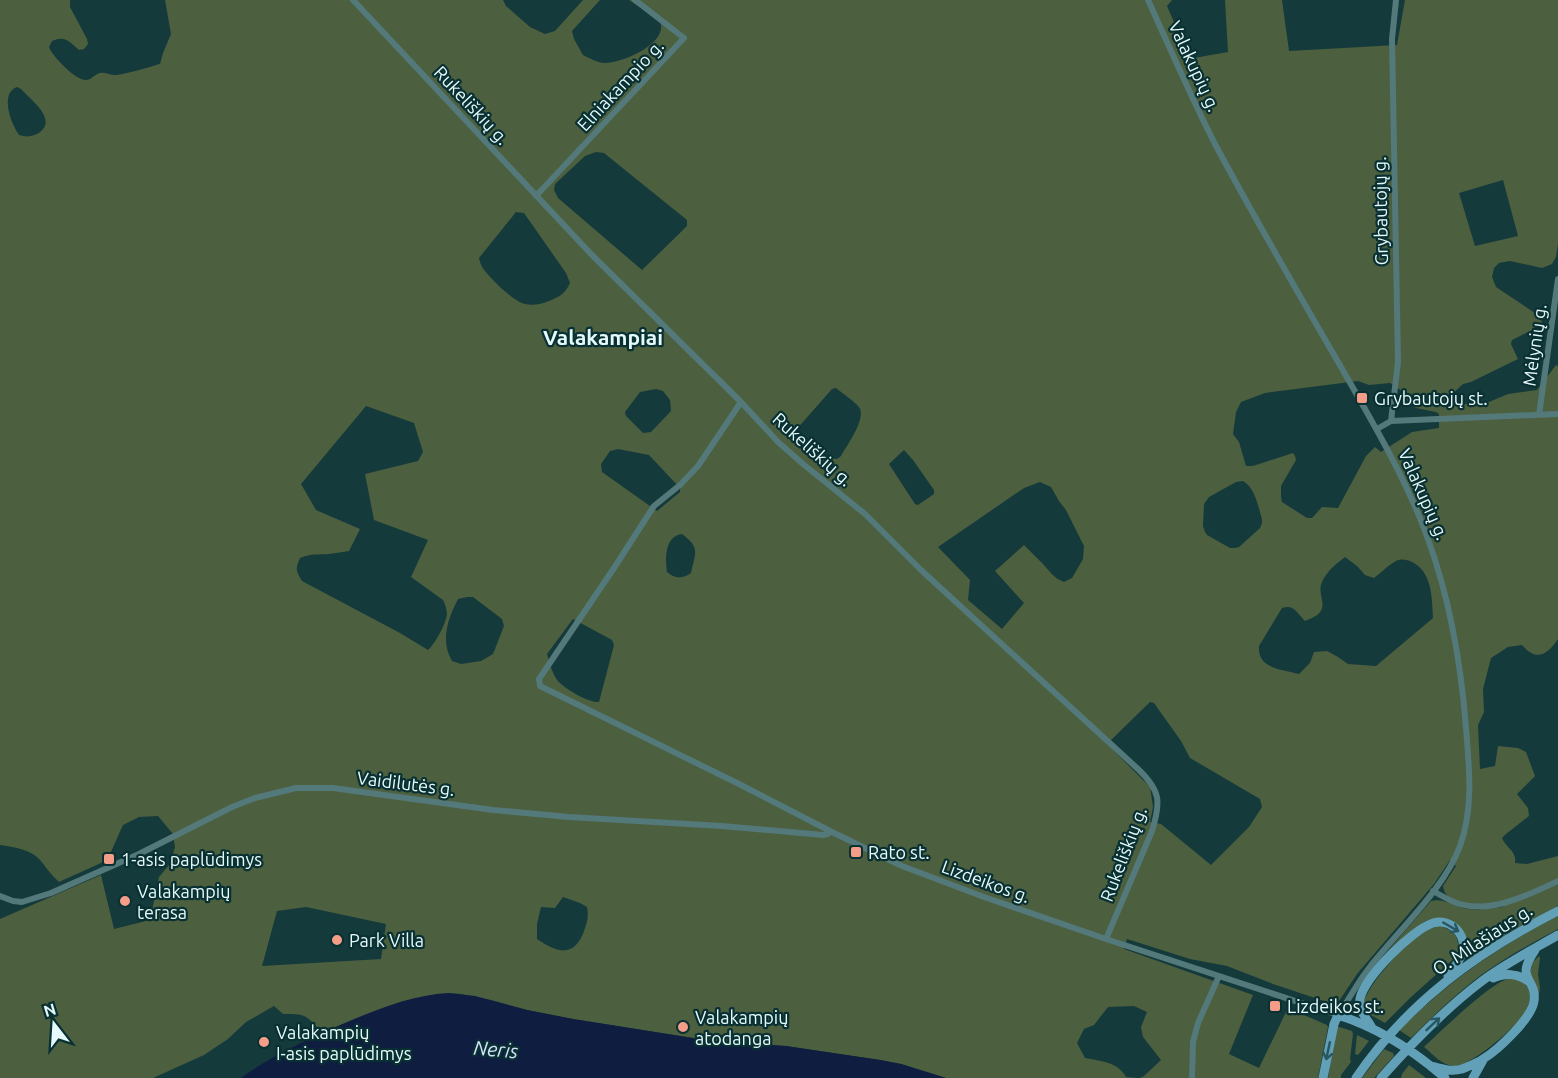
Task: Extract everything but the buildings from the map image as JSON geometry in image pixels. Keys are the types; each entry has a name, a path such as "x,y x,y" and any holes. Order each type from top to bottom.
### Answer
{"main road":[{"name":"O. Milašiaus g.","path":"1356,1078 1399,1024 1444,981 1502,941 1558,911"},
{"path":"1372,1028 1360,1007 1360,998 1371,977 1401,945 1422,928 1440,922 1455,927 1460,932 1464,945 1462,955 1444,981"},
{"name":"O. Milašiaus g.","path":"1381,1078 1430,1026 1482,981 1516,958 1558,935"},
{"path":"1528,981 1527,961 1536,947"},
{"path":"1431,1066 1446,1071 1455,1070 1483,1060 1527,1017 1534,1000 1532,986 1528,981 1507,974 1482,981"},
{"path":"1323,1078 1334,1024 1338,1015 1372,1028 1397,1041 1445,1078"},
{"path":"1473,1078 1483,1060"}],"street":[{"name":"Rukeliškių g.","path":"353,0 591,254 741,402 778,442 865,514 921,570 1153,785 1158,801 1152,831 1106,939"},
{"name":"Elniakampio g.","path":"536,196 684,39 635,0"},
{"name":"Valakupių g.","path":"1148,0 1215,143 1377,429 1412,500 1428,539 1455,634 1463,689 1469,780 1465,830 1455,861 1361,978 1338,1015"},
{"name":"Grybautojų g.","path":"1390,421 1398,362 1392,39 1396,0"},
{"name":"Mėlynių g.","path":"1539,415 1558,279"},
{"name":"Lizdeikos g.","path":"741,402 698,466 680,485 654,506 539,679 540,686 902,866 1106,939 1338,1015"},
{"path":"1377,429 1390,421 1558,414"},
{"name":"Vaidilutės g.","path":"0,896 22,902 51,893 185,833 232,807 255,798 296,788 333,788 493,810 568,817 722,826 823,835 830,831"},
{"path":"1433,891 1455,903 1487,906 1508,902 1558,881"},
{"path":"1371,977 1383,950"},
{"path":"1192,1078 1193,1042 1198,1023 1219,976"}],"green space":[{"path":"0,0 70,0 70,7 88,44 84,49 79,50 67,40 61,39 52,41 49,47 65,68 77,77 87,80 100,73 118,75 160,64 171,34 165,0 503,0 506,6 530,27 545,34 555,31 583,0 600,0 572,31 583,55 605,63 633,56 658,37 661,29 660,21 629,0 1172,0 1167,6 1189,57 1194,58 1228,52 1225,0 1282,0 1289,51 1397,45 1405,0 1558,0 1558,244 1556,257 1552,264 1542,268 1510,261 1499,263 1494,268 1492,277 1496,287 1541,317 1542,324 1512,340 1511,344 1518,359 1463,384 1450,396 1451,405 1489,402 1508,394 1537,390 1556,365 1558,366 1558,639 1550,649 1542,654 1532,653 1522,645 1508,647 1491,658 1483,689 1484,712 1478,725 1480,769 1495,766 1498,746 1518,748 1526,752 1535,776 1517,794 1528,808 1529,816 1502,838 1513,852 1515,863 1527,864 1558,856 1558,906 1511,931 1467,960 1466,939 1450,922 1442,918 1424,922 1386,953 1431,901 1441,900 1473,910 1503,907 1501,901 1467,904 1451,899 1443,886 1456,866 1450,860 1434,884 1357,974 1337,1004 1273,984 1227,966 1190,959 1127,939 1124,949 1253,995 1229,1054 1259,1068 1288,1008 1327,1025 1318,1078 1140,1078 1161,1060 1143,1037 1141,1027 1147,1012 1134,1006 1108,1007 1094,1025 1084,1029 1077,1043 1085,1058 1109,1063 1123,1072 1126,1077 1138,1078 946,1078 880,1060 786,1046 718,1042 573,1019 491,1000 448,993 355,1019 322,1033 306,1017 297,1014 283,1014 274,1006 246,1022 228,1039 204,1055 153,1078 0,1078 0,919 101,875 114,929 150,920 159,877 170,864 175,847 173,834 158,816 139,817 123,825 110,854 101,863 59,882 32,853 0,845","holes":["17,87 21,89 45,117 46,123 43,129 32,136 19,135 12,123 8,101 12,90","596,152 604,153 687,220 687,226 642,270 558,198 554,190 555,184 585,156","1503,180 1518,236 1475,246 1459,193","516,212 524,213 566,273 570,283 556,298 540,304 525,304 498,285 479,258","1358,381 1369,385 1390,383 1402,391 1407,402 1416,408 1439,414 1439,428 1412,432 1381,452 1375,447 1366,456 1338,508 1322,507 1312,518 1307,518 1282,502 1281,486 1296,460 1293,453 1253,466 1246,466 1239,442 1233,434 1236,412 1241,402 1265,393","836,388 859,407 861,412 858,424 841,456 837,459 810,451 797,438 795,431 832,389","656,389 663,391 670,400 671,411 651,432 643,433 626,416 625,412 640,392","366,406 414,423 423,452 418,461 365,474 374,520 428,540 411,577 443,600 447,614 440,634 428,650 300,578 297,572 300,558 349,551 360,529 316,510 301,484","618,449 649,455 680,488 680,492 657,511 602,472 601,464 610,451","904,450 934,490 934,494 918,505 915,504 889,464","1243,481 1253,493 1262,523 1260,528 1239,547 1230,548 1205,532 1204,504 1209,497 1236,482","1040,482 1051,487 1066,510 1084,546 1083,559 1072,578 1064,582 1057,578 1024,545 995,571 1024,603 1002,629 968,600 970,580 938,547 1024,488","682,534 692,543 695,556 691,573 679,577 667,572 666,554 669,543","1345,557 1365,575 1374,578 1396,561 1410,561 1417,565 1427,577 1433,618 1376,666 1348,664 1327,651 1314,652 1310,663 1299,674 1266,664 1259,654 1259,646 1282,608 1292,608 1305,621 1320,613 1322,582 1332,568","473,597 502,619 504,626 493,654 481,661 461,664 452,661 446,646 451,614 458,599","573,619 612,640 614,645 599,702 583,698 566,688 553,672 547,654","1150,702 1154,703 1190,758 1260,799 1262,807 1249,827 1211,865 1161,824 1150,822 1153,807 1150,787 1107,744","563,897 587,907 586,925 575,946 558,950 537,939 537,924 541,907 555,908","306,907 386,924 381,959 262,966 277,911"]},
{"path":"1558,916 1558,929 1477,978 1411,1038 1399,1030 1436,996 1474,967 1514,940"},
{"path":"1438,926 1448,929 1455,935 1459,954 1385,1023 1369,1014 1363,1005 1379,976 1417,936"},
{"path":"1539,956 1538,1001 1538,991 1530,976 1532,963"},
{"path":"1509,976 1520,980 1526,986 1530,1000 1521,1018 1500,1039 1470,1060 1455,1066 1442,1062 1424,1047 1478,998 1508,979"},
{"path":"1336,1026 1352,1031 1351,1062 1341,1078 1328,1078"},
{"path":"1357,1035 1369,1041 1358,1055 1355,1054"},
{"path":"1384,1049 1393,1053 1394,1056 1374,1078 1362,1078"},
{"path":"1409,1065 1426,1078 1401,1078"}],"water":[{"name":"Neris","path":"448,993 475,996 573,1019 718,1042 786,1046 880,1060 946,1078 241,1078 288,1049 338,1026 406,1000"}],"place":[{"name":"Grybautojų st.","path":"1362,398"},
{"name":"Rato st.","path":"856,852"},
{"name":"1-asis paplūdimys","path":"109,859"},
{"name":"Valakampių terasa","path":"125,901"},
{"name":"Park Villa","path":"337,940"},
{"name":"Lizdeikos st.","path":"1275,1006"},
{"name":"Valakampių atodanga","path":"683,1027"},
{"name":"Valakampių I-asis paplūdimys","path":"264,1042"}],"district":[{"name":"Valakampiai","path":"603,337"}]}
